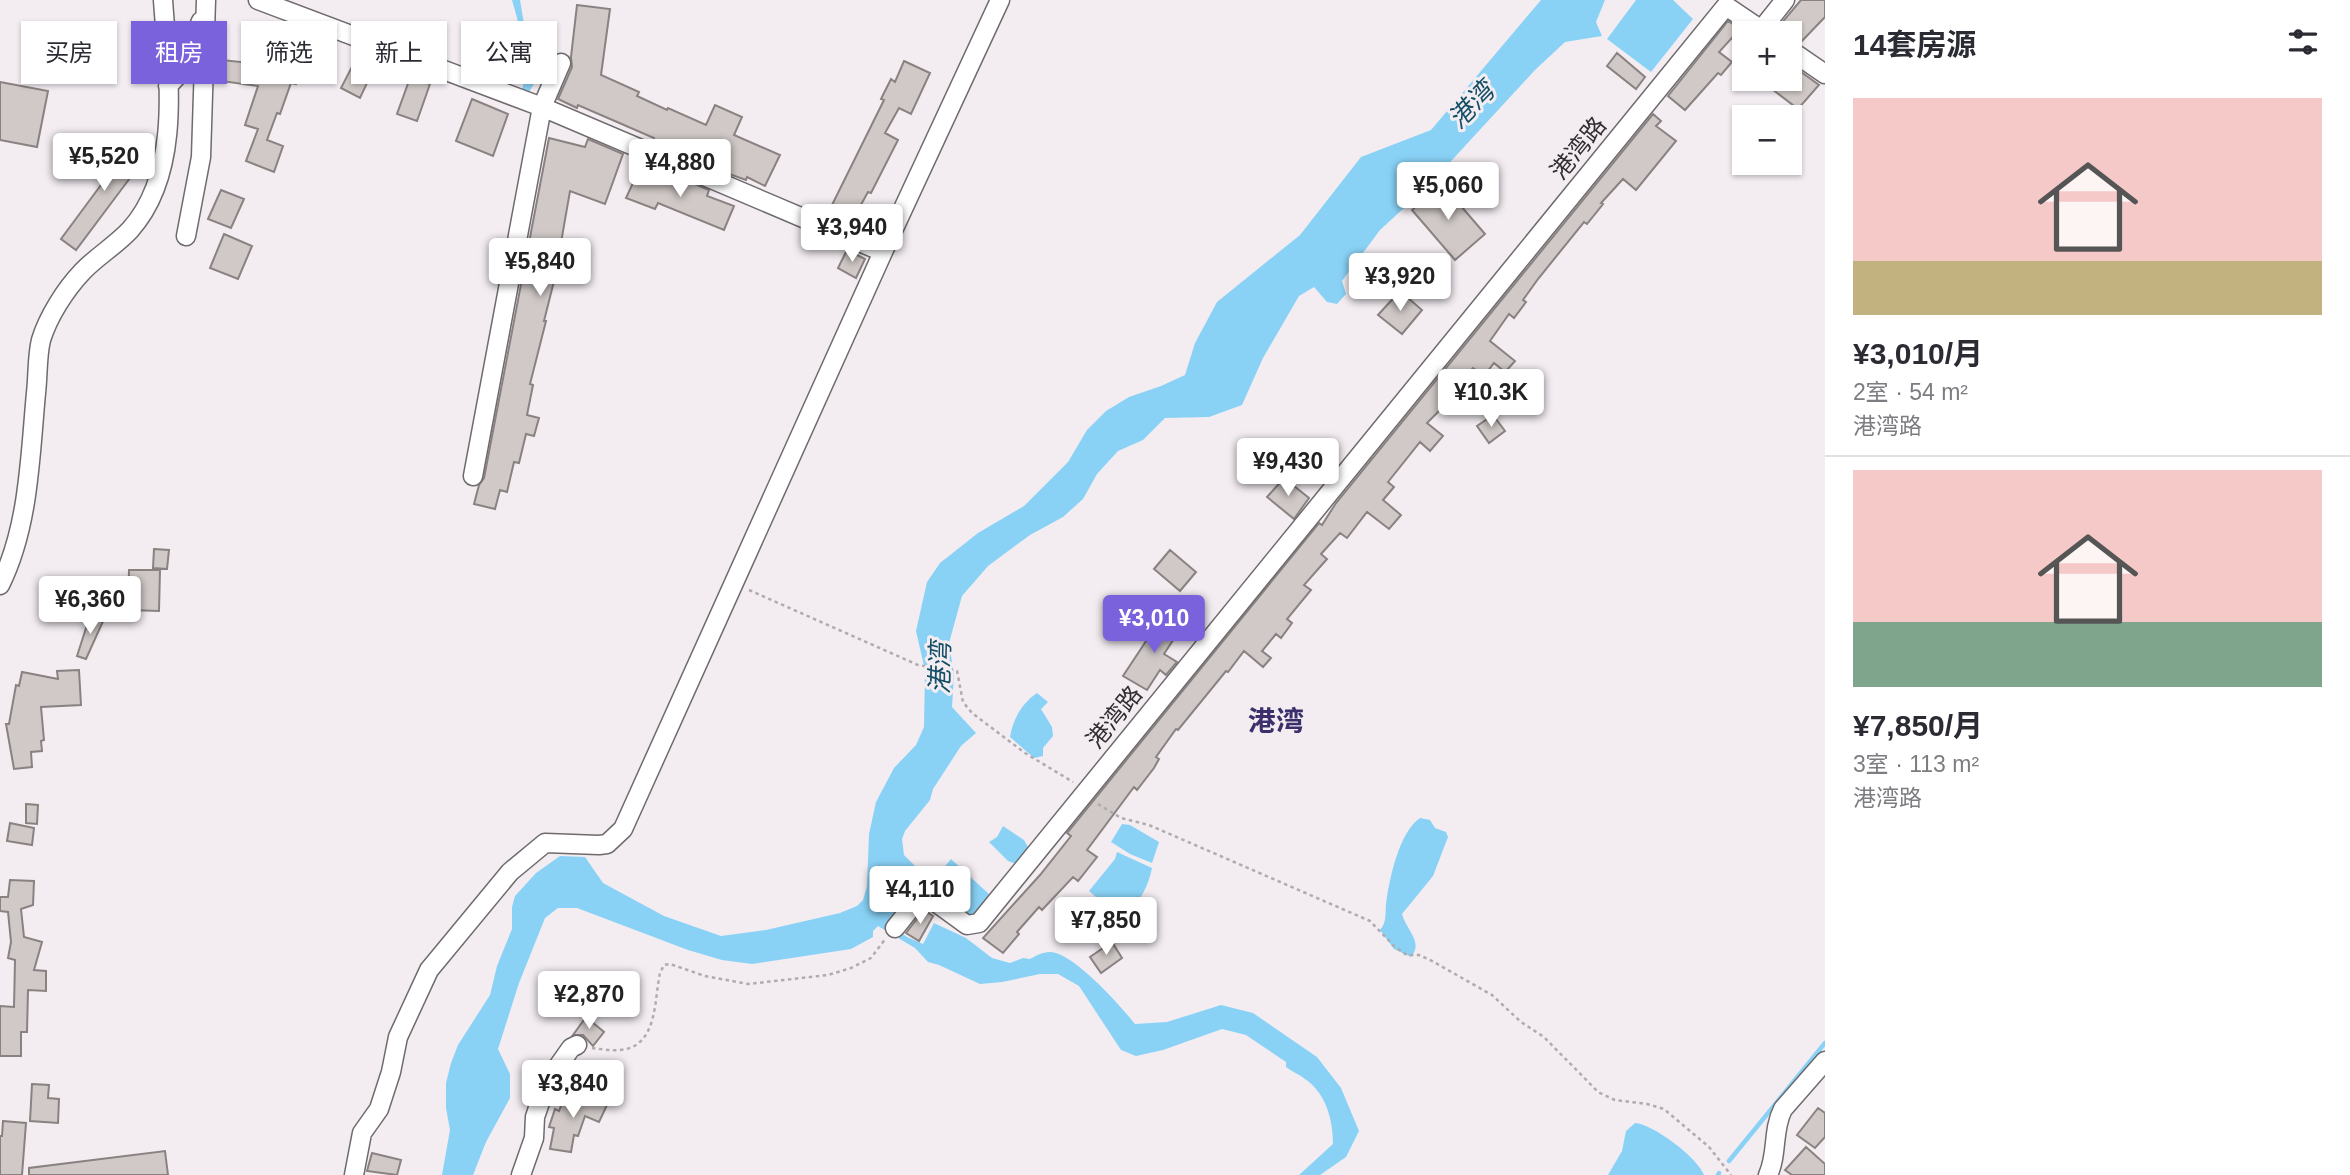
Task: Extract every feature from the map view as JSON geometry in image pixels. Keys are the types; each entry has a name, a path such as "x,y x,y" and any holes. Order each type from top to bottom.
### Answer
{"street":[{"path":"0,585 11,562 26,494 41,341 59,303 82,272 132,227 151,197 165,160 168,86 163,0"},
{"path":"258,0 542,107 883,252"},
{"path":"354,1175 362,1133 379,1109 391,1072 398,1037 429,970 510,872 545,842 607,844 623,829 883,252 1000,0"},
{"path":"1771,21 1785,0"},
{"path":"168,86 181,72 208,3"},
{"path":"186,236 201,157 208,3"},
{"name":"港湾路","path":"895,928 923,893 967,925 979,923 1726,6 1747,21"},
{"path":"1802,58 1825,74"},
{"path":"473,476 542,107 561,63"},
{"path":"522,1175 534,1138 535,1117 547,1082 571,1048 577,1045"},
{"path":"1768,1175 1772,1166 1778,1119 1825,1061"}],"path":[{"path":"734,583 918,665 957,671 963,702 972,713 1025,753 1086,790 1092,800 1121,818 1149,825 1370,921 1394,946 1407,954 1432,961 1492,995 1521,1022 1544,1037 1598,1092 1615,1100 1664,1109 1709,1147 1731,1175"},
{"path":"577,1045 621,1050 638,1045 651,1026 660,972 664,965 670,964 705,976 748,984 828,975 871,958 895,928"}],"water":[{"path":"512,0 520,0 524,21 518,21"},
{"path":"1541,0 1605,0 1596,22 1602,36 1565,42 1535,70 1429,185 1380,230 1342,281 1346,294 1337,304 1327,302 1314,287 1299,296 1263,358 1242,405 1209,417 1165,418 1143,440 1118,451 1097,474 1083,499 1063,517 1030,535 988,566 962,596 949,643 954,675 952,707 976,733 961,746 933,789 930,800 905,831 902,839 904,855 921,872 920,882 914,887 895,928 907,937 923,944 934,923 966,938 992,958 1010,963 1045,953 1056,953 1087,973 1135,1024 1167,1022 1221,1005 1253,1013 1317,1057 1341,1088 1359,1131 1346,1157 1320,1175 1299,1175 1333,1144 1327,1108 1312,1085 1286,1067 1286,1062 1246,1035 1222,1029 1163,1050 1136,1056 1121,1050 1079,986 1058,974 1040,974 980,984 928,962 915,948 878,926 873,931 873,937 851,949 752,964 722,960 688,950 577,908 558,908 545,918 519,983 498,1049 510,1074 510,1098 486,1142 473,1175 442,1175 450,1130 446,1108 446,1083 451,1063 458,1045 490,995 497,966 512,929 515,896 536,873 560,856 585,857 603,883 664,916 721,936 766,930 840,913 857,906 863,900 867,886 869,834 876,802 894,768 916,745 924,727 925,670 916,631 927,582 940,563 978,533 1024,506 1068,462 1087,430 1106,411 1129,397 1185,375 1195,343 1217,302 1300,235 1361,157 1431,130"},
{"path":"1636,0 1673,0 1693,19 1651,72 1607,39"},
{"path":"523,84 534,84 526,97 521,93"},
{"path":"1037,693 1048,702 1041,709 1052,727 1053,736 1043,748 1043,756 1034,758 1010,737 1019,712"},
{"path":"1420,818 1430,820 1435,828 1446,832 1448,837 1433,876 1402,914 1415,941 1415,952 1411,957 1394,949 1380,930 1385,921 1387,894 1396,857 1406,834"},
{"path":"1122,824 1130,825 1159,842 1152,863 1111,842"},
{"path":"1003,826 1024,840 1028,847 1016,864 1008,861 989,842 997,837"},
{"path":"1117,852 1152,868 1143,893 1127,913 1109,908 1089,891 1115,859"},
{"path":"951,859 990,895 973,914 967,915 928,887"},
{"path":"1635,1123 1653,1129 1674,1143 1693,1160 1704,1175 1608,1175 1622,1151 1626,1131"}],"building":[{"path":"1801,0 1825,0 1825,17 1802,41 1802,21 1783,21"},
{"path":"577,5 610,9 601,75 639,92 637,96 706,125 715,105 742,117 734,135 780,155 765,186 747,177 746,180 718,170 653,141 654,138 558,99 572,67"},
{"path":"1728,21 1732,24 1732,38 1719,52 1732,62 1721,75 1718,73 1685,110 1668,96"},
{"path":"1617,53 1645,77 1636,89 1607,66"},
{"path":"227,60 241,62 241,84 227,82"},
{"path":"904,61 930,73 911,114 899,108 885,133 898,140 871,193 868,192 857,212 863,215 857,225 829,211 884,100 881,99 891,79 895,82"},
{"path":"351,69 351,84 367,84 360,98 341,88"},
{"path":"1802,73 1819,85 1802,105 1793,105 1775,91 1802,91"},
{"path":"0,82 48,91 37,147 0,140"},
{"path":"243,84 291,84 267,140 283,146 274,172 246,161 258,129 245,125 258,86"},
{"path":"408,84 430,84 417,121 397,114"},
{"path":"472,99 508,114 493,156 456,141"},
{"path":"1653,114 1661,121 1656,126 1676,141 1636,190 1623,179 1538,279 1514,318 1509,314 1490,341 1515,361 1505,372 1494,363 1484,376 1473,368 1448,395 1452,398 1427,423 1443,436 1430,451 1420,442 1388,482 1394,487 1383,500 1401,515 1389,529 1367,512 1347,538 1340,533 1321,554 1327,559 1304,585 1311,590 1287,619 1292,623 1281,638 1276,634 1262,651 1271,658 1263,667 1244,651 1228,672 1226,671 1178,730 1176,729 1156,757 1159,759 1154,768 1137,790 1134,787 1087,850 1097,857 1078,881 1073,877 1042,910 1039,907 1003,953 983,938 1040,875 1071,836 1067,833 1319,523 1322,525 1336,503"},
{"path":"118,135 136,137 133,174 76,250 61,239 115,166"},
{"path":"549,138 585,147 588,139 623,154 605,204 570,191 546,321 530,384 533,385 527,415 539,418 534,436 526,434 519,463 514,462 507,492 500,490 495,509 474,504 479,485 484,478"},
{"path":"639,170 678,184 681,178 709,190 707,196 734,206 724,230 658,203 655,209 626,198"},
{"path":"1442,184 1485,234 1455,260 1412,210"},
{"path":"221,190 244,199 231,228 208,219"},
{"path":"224,234 252,246 238,279 210,268"},
{"path":"847,250 865,259 856,278 838,268"},
{"path":"1400,291 1422,310 1402,334 1378,315"},
{"path":"1493,415 1505,431 1489,443 1477,426"},
{"path":"1284,478 1309,498 1294,519 1267,497"},
{"path":"154,549 169,550 167,569 153,568"},
{"path":"1170,550 1196,572 1180,591 1154,569"},
{"path":"129,570 160,570 159,611 128,610"},
{"path":"94,615 104,619 86,659 77,656 88,622 90,623"},
{"path":"1162,617 1181,628 1164,654 1177,662 1166,675 1160,670 1147,690 1123,676"},
{"path":"79,670 81,705 41,707 44,740 41,741 42,751 31,752 32,767 14,769 6,724 9,724 16,685 19,686 22,672 58,679 57,671"},
{"path":"26,804 38,805 37,824 26,823"},
{"path":"10,823 34,828 32,845 7,841"},
{"path":"10,880 34,881 33,905 21,909 24,937 42,942 34,970 46,971 46,991 28,990 27,1032 21,1032 21,1056 0,1056 0,1006 14,1007 15,960 8,958 11,942 8,912 0,911 0,897 8,897"},
{"path":"1094,905 1115,925 1106,935 1085,915"},
{"path":"924,910 933,916 919,941 906,933"},
{"path":"1112,942 1122,958 1101,973 1090,957"},
{"path":"586,1017 604,1032 593,1046 583,1035 573,1035"},
{"path":"32,1084 49,1085 48,1098 59,1099 58,1123 30,1121"},
{"path":"566,1092 607,1105 599,1122 585,1116 578,1136 574,1135 571,1152 550,1149 554,1128 549,1127 555,1109 559,1111"},
{"path":"1818,1108 1825,1113 1825,1137 1815,1148 1797,1135"},
{"path":"3,1121 26,1123 22,1175 0,1175 0,1136"},
{"path":"1806,1147 1825,1164 1825,1175 1792,1175 1785,1170"},
{"path":"165,1151 168,1175 29,1175 29,1168"},
{"path":"372,1153 401,1160 397,1175 367,1171"}],"waterway":[{"path":"1729,1161 1825,1043"}],"district":[{"name":"港湾","path":"1276,721"}]}
